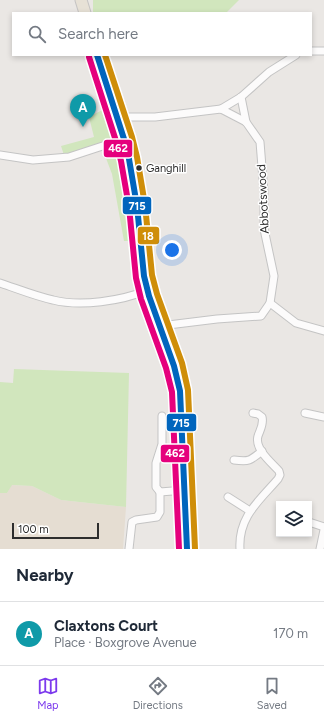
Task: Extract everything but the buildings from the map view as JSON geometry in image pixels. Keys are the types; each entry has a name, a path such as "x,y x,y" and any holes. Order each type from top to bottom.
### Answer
{"main road":[{"path":"82,0 85,12"},
{"path":"97,56 129,159 144,276 175,370 180,391 187,549"}],"street":[{"path":"312,51 324,51"},
{"path":"116,118 155,117 221,109 241,96 269,72 294,56"},
{"name":"Abbotswood","path":"241,96 246,122 260,142 264,192 264,229 274,276 270,303"},
{"name":"Abbotswood","path":"221,109 246,122"},
{"path":"0,155 33,160 69,157 124,139"},
{"path":"0,283 54,300 77,303 109,300 148,290"},
{"path":"160,326 217,319 261,316 270,303 296,323 324,331"},
{"path":"240,549 243,523 250,511 280,475 279,471 258,446 257,438 263,421 258,414 252,413"},
{"path":"305,413 324,417"},
{"path":"129,549 132,522 157,517 160,512 160,492 156,488 156,463 162,444 162,416"},
{"path":"234,460 250,461 262,451"},
{"path":"160,492 185,490"},
{"path":"228,497 250,511"},
{"path":"312,523 324,527"},
{"path":"320,549 324,530"}],"shaded area":[{"path":"11,485 32,486 61,500 126,507 123,549 0,549 0,493 7,493"}],"green space":[{"path":"93,0 239,0 227,12 93,12"},
{"path":"108,107 118,138 64,155 61,146 94,137 89,117"},
{"path":"122,144 129,159 124,163 134,241 124,241 112,174 104,153"},
{"path":"14,369 129,373 126,507 61,500 32,486 12,485 7,493 0,493 0,382 13,383"}],"transit line":[{"name":"715","path":"97,56 129,159 137,206 144,276 149,296 174,366 180,391 187,549"},
{"name":"18","path":"105,56 132,137 137,157 145,205 152,275 157,294 182,363 188,390 195,549"},
{"name":"462","path":"89,57 121,161 129,207 136,278 141,299 166,368 172,392 179,549"}],"place":[{"name":"Claxtons Court","path":"83,127"},
{"name":"Ganghill","path":"139,168"}]}
